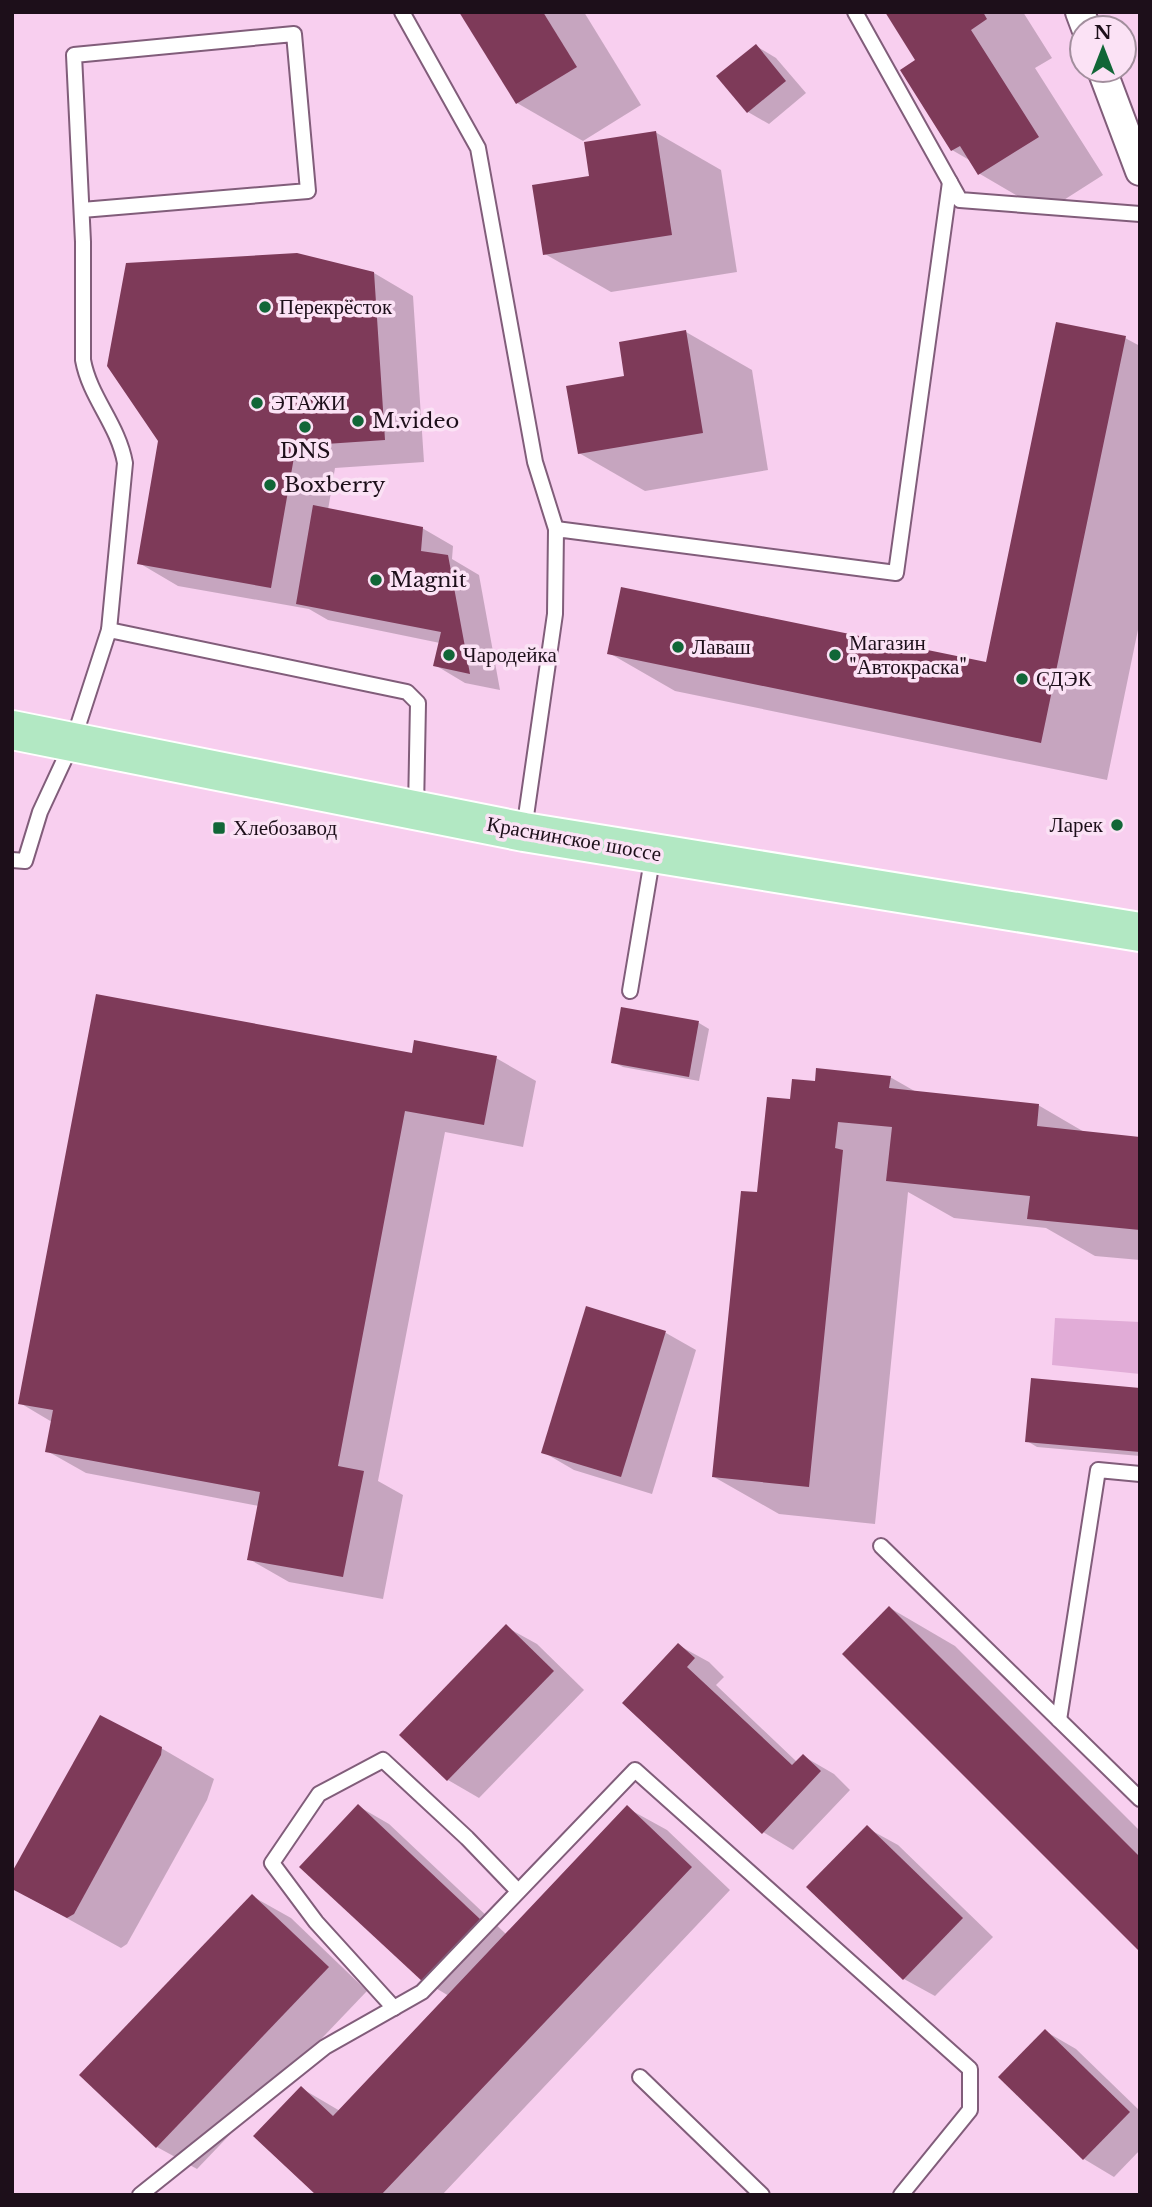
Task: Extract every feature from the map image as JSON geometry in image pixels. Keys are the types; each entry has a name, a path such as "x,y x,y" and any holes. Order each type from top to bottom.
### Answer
{"main road":[{"name":"Краснинское шоссе","path":"12,730 524,832 1140,932"}],"street":[{"path":"1107,84 1140,172"}],"lane":[{"path":"402,12 478,148 535,462 556,529 555,614 524,832"},
{"path":"855,12 960,201 1140,215"},
{"path":"12,860 25,861 40,812 73,741 108,630 125,463 121,441 86,377 83,360 82,211 74,55 294,34 308,191 82,211"},
{"path":"556,529 896,573 950,182"},
{"path":"108,630 407,692 418,703 416,811"},
{"path":"631,992 653,853"},
{"path":"1059,1720 1098,1470 1140,1474"},
{"path":"881,1546 1140,1799"},
{"path":"394,2008 316,1922 272,1863 318,1794 383,1760 467,1838 518,1891"},
{"path":"139,2195 325,2047 422,1992 635,1770 970,2069 970,2110 901,2195"},
{"path":"640,2077 762,2195"}],"shaded area":[{"path":"1055,1318 1140,1322 1140,1374 1052,1365"}],"building":[{"path":"459,12 543,12 577,67 516,104"},
{"path":"885,12 983,12 987,19 971,30 1039,137 978,175 960,146 951,151 900,70 915,60"},
{"path":"756,44 786,81 747,113 716,76"},
{"path":"656,131 672,235 543,255 532,185 589,176 584,142"},
{"name":"ЭТАЖИ","path":"297,253 374,272 385,440 296,446 271,588 137,564 158,441 107,366 126,263"},
{"path":"1056,322 1126,336 1041,743 607,654 621,587 986,662"},
{"path":"686,330 703,433 578,454 566,386 624,376 619,342"},
{"name":"Magnit","path":"313,505 423,527 421,551 448,555 470,674 433,666 441,632 296,604"},
{"path":"96,994 412,1053 414,1040 497,1056 484,1125 405,1111 338,1466 364,1471 343,1577 247,1560 260,1492 45,1452 53,1410 18,1404"},
{"path":"621,1007 699,1021 689,1077 611,1063"},
{"path":"816,1068 891,1076 889,1088 1039,1104 1037,1126 1140,1137 1140,1230 1027,1219 1030,1196 886,1181 892,1127 838,1122 835,1148 843,1150 809,1487 712,1477 741,1191 757,1192 767,1097 790,1099 792,1079 815,1081"},
{"path":"586,1306 666,1331 621,1477 541,1453"},
{"path":"1031,1378 1140,1388 1140,1452 1025,1442"},
{"path":"889,1606 1140,1857 1140,1952 842,1654"},
{"path":"506,1624 554,1671 447,1781 399,1735"},
{"path":"678,1643 695,1658 687,1667 792,1765 803,1754 821,1771 762,1834 622,1703"},
{"path":"100,1715 162,1747 161,1755 74,1914 67,1918 12,1889 12,1872"},
{"path":"358,1804 481,1920 423,1982 299,1867"},
{"path":"627,1805 692,1867 381,2195 316,2195 253,2136 301,2086 333,2116"},
{"path":"867,1825 963,1918 903,1980 806,1887"},
{"path":"252,1894 329,1967 156,2148 79,2075"},
{"path":"1045,2029 1130,2112 1083,2160 998,2077"}],"place":[{"name":"Перекрёсток","path":"265,307"},
{"name":"ЭТАЖИ","path":"257,403"},
{"name":"M.video","path":"358,421"},
{"name":"DNS","path":"305,427"},
{"name":"Boxberry","path":"270,485"},
{"name":"Magnit","path":"376,580"},
{"name":"Лаваш","path":"678,647"},
{"name":"Чародейка","path":"449,655"},
{"name":"Магазин \"Автокраска\"","path":"835,655"},
{"name":"СДЭК","path":"1022,679"},
{"name":"Ларек","path":"1117,825"},
{"name":"Хлебозавод","path":"219,828"}]}
